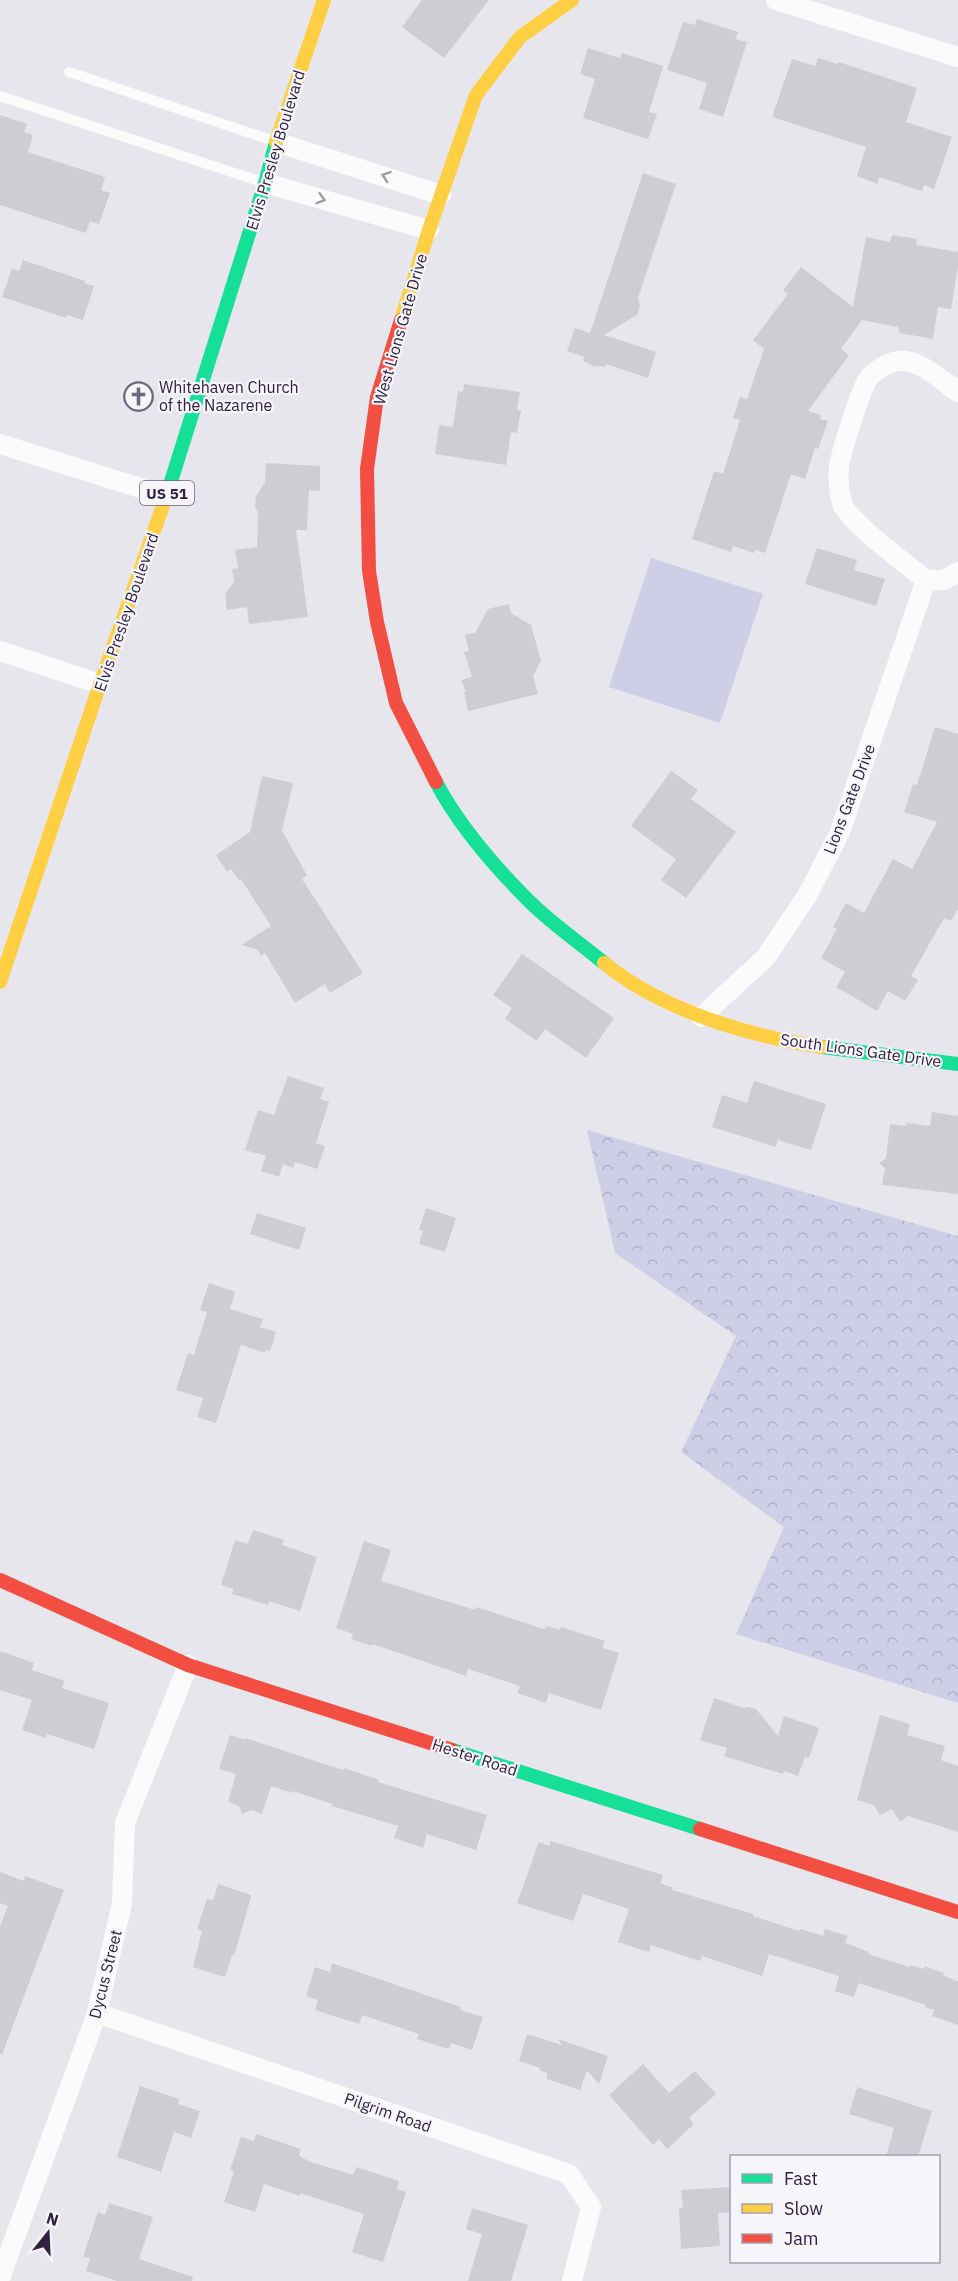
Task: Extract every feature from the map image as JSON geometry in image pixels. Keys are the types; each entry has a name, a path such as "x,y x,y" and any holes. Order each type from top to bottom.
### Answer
{"street":[{"name":"Elvis Presley Boulevard","path":"0,982 166,496 276,142 324,0"},
{"name":"West Lions Gate Drive","path":"450,809 396,703 375,612 369,571 366,469 378,397 429,230 476,95 520,37 572,0"},
{"path":"776,0 958,57"},
{"path":"276,142 441,195"},
{"path":"265,183 429,230"},
{"path":"958,392 918,364 899,360 887,365 870,376 862,390 839,464 839,485 843,505 853,520 926,580 944,580 958,572"},
{"path":"0,444 166,496"},
{"name":"Lions Gate Drive","path":"701,1017 766,957 807,896 836,841 862,772 926,580"},
{"path":"0,651 100,684"},
{"name":"South Lions Gate Drive","path":"450,809 488,856 539,910 613,970 657,996 701,1017 788,1041 874,1055 958,1064"},
{"name":"Hester Road","path":"0,1580 188,1665 958,1912"},
{"name":"Dycus Street","path":"0,2278 97,2013 122,1903 125,1823 188,1665"},
{"name":"Pilgrim Road","path":"97,2013 569,2174 591,2207 572,2281"}],"lane":[{"path":"69,72 276,142"},
{"path":"0,96 265,183"}],"green space":[{"path":"651,558 763,594 720,723 609,687"},
{"path":"587,1130 958,1236 958,1703 736,1634 784,1527 681,1452 736,1336 615,1253"}],"building":[{"path":"422,0 489,0 444,58 402,27"},
{"path":"697,19 738,32 735,39 747,42 723,117 699,109 707,83 667,70 683,22 695,25"},
{"path":"588,48 620,58 622,53 663,66 649,112 657,114 648,139 583,118 595,79 580,74"},
{"path":"818,58 838,64 839,62 917,88 906,122 952,137 934,189 924,185 922,191 879,177 877,184 857,176 866,147 772,117 792,59 815,66"},
{"path":"0,115 27,124 24,132 33,135 28,152 105,177 101,190 110,193 99,224 90,221 86,233 0,205"},
{"path":"643,173 676,184 638,298 640,305 638,314 604,335 656,352 648,378 606,364 605,367 593,366 583,361 584,357 567,351 575,328 590,333"},
{"path":"892,235 917,239 916,245 958,252 951,309 938,307 933,339 900,333 898,327 862,320 841,349 849,355 808,411 821,415 820,419 828,421 818,449 815,448 805,479 791,474 765,553 755,550 754,553 733,546 731,552 692,539 714,471 723,474 740,420 733,418 740,397 747,399 764,349 753,340 788,294 783,290 801,267 853,307 866,237 890,242"},
{"path":"23,260 94,286 83,320 67,315 66,318 2,297 12,269 19,271"},
{"path":"464,384 520,392 517,410 521,410 517,433 511,432 506,465 435,454 439,425 453,427 458,391 463,392"},
{"path":"266,463 320,466 320,491 309,490 307,530 296,530 308,617 249,624 247,607 227,610 225,594 234,582 232,569 238,568 235,550 257,547 256,496 265,482"},
{"path":"817,548 857,560 854,570 885,579 876,606 805,584"},
{"path":"509,604 511,613 531,625 541,661 533,676 538,694 468,711 464,692 466,692 461,680 472,677 464,652 469,651 465,635 475,633 488,609"},
{"path":"935,727 958,734 958,908 951,921 944,918 911,976 918,980 905,1001 888,991 877,1011 836,987 845,972 821,958 837,929 833,927 846,903 864,913 893,859 912,869 937,822 904,812 913,784 917,785"},
{"path":"671,771 698,790 691,799 736,832 686,898 661,880 676,859 631,826"},
{"path":"262,776 293,783 282,831 307,875 302,879 363,973 330,993 325,984 295,1003 265,953 261,956 258,950 241,945 271,926 241,879 239,880 231,869 227,872 216,855 250,832"},
{"path":"522,954 614,1018 586,1058 545,1029 537,1041 505,1019 512,1008 493,995"},
{"path":"288,1076 324,1088 320,1099 329,1102 316,1143 325,1146 317,1169 295,1162 293,1168 283,1164 279,1177 261,1171 266,1156 245,1150 258,1110 274,1115"},
{"path":"754,1081 826,1104 811,1150 778,1140 776,1147 712,1127 722,1095 747,1103"},
{"path":"932,1112 958,1116 958,1194 882,1185 885,1168 879,1163 886,1158 890,1124 906,1126 907,1123 930,1126"},
{"path":"426,1208 456,1218 445,1252 419,1244 423,1231 419,1230"},
{"path":"257,1213 306,1228 299,1250 250,1234"},
{"path":"209,1283 235,1292 230,1309 263,1319 260,1327 276,1332 270,1351 266,1350 265,1353 241,1345 216,1423 197,1417 203,1398 176,1390 188,1353 194,1355 207,1312 200,1310"},
{"path":"253,1530 284,1540 282,1545 317,1557 300,1611 269,1601 268,1605 232,1594 234,1589 221,1585 235,1540 248,1544"},
{"path":"364,1541 391,1550 381,1581 475,1610 476,1607 544,1629 547,1626 560,1630 561,1627 605,1641 602,1648 619,1653 601,1710 549,1693 546,1703 517,1693 520,1686 468,1669 466,1676 373,1644 372,1646 351,1639 353,1634 336,1628"},
{"path":"0,1651 34,1663 32,1670 65,1681 62,1688 109,1703 94,1749 47,1734 46,1738 22,1730 32,1700 0,1690"},
{"path":"714,1698 744,1708 756,1709 778,1736 784,1716 819,1728 809,1758 805,1757 798,1776 784,1771 783,1774 724,1756 727,1748 700,1740"},
{"path":"880,1715 910,1724 907,1735 945,1746 941,1760 958,1766 958,1832 908,1816 900,1822 892,1809 880,1815 874,1805 857,1800"},
{"path":"230,1735 343,1770 344,1768 379,1780 378,1782 487,1815 476,1850 427,1834 423,1848 394,1838 398,1826 332,1806 332,1804 293,1791 292,1793 271,1786 262,1814 251,1810 242,1814 239,1806 228,1802 236,1774 219,1769"},
{"path":"551,1841 663,1875 660,1883 673,1888 672,1890 753,1914 753,1916 799,1931 800,1929 823,1936 825,1929 848,1936 845,1943 869,1952 868,1954 909,1967 910,1965 924,1969 924,1966 944,1973 943,1975 958,1982 958,2025 932,2016 934,2010 925,2007 926,2005 859,1983 854,1997 835,1991 839,1976 769,1954 762,1976 702,1956 700,1961 651,1945 649,1952 618,1942 629,1909 583,1894 573,1921 517,1903 539,1842 549,1846"},
{"path":"0,1872 24,1881 25,1876 64,1890 2,2055 0,2054 0,1926 8,1906 0,1903"},
{"path":"218,1884 251,1895 234,1956 232,1955 225,1977 193,1967 202,1931 197,1929 207,1899 213,1900"},
{"path":"332,1963 461,2007 460,2010 483,2017 472,2050 451,2043 449,2049 417,2039 419,2034 362,2015 359,2024 315,2010 318,2000 306,1996 315,1967 330,1972"},
{"path":"527,2034 562,2045 558,2039 608,2056 599,2084 587,2071 580,2090 547,2079 547,2073 539,2070 540,2068 519,2061"},
{"path":"643,2064 669,2093 695,2071 716,2094 689,2118 694,2124 667,2149 659,2139 653,2145 609,2095"},
{"path":"140,2086 179,2099 178,2104 200,2111 191,2138 174,2132 161,2172 117,2157"},
{"path":"857,2087 932,2111 919,2155 887,2155 894,2128 849,2114"},
{"path":"256,2134 301,2149 299,2156 311,2162 353,2175 356,2167 399,2181 397,2189 406,2192 383,2262 352,2252 364,2214 264,2184 255,2212 224,2202 234,2172 230,2170 241,2137 254,2141"},
{"path":"730,2187 730,2212 718,2213 720,2246 681,2249 679,2208 683,2208 681,2190"},
{"path":"109,2203 153,2217 139,2259 193,2277 192,2281 117,2281 86,2271 90,2258 83,2257 98,2212 105,2215"},
{"path":"472,2208 528,2225 511,2281 468,2281 482,2234 466,2229"}],"traffic: fast":[{"path":"167,494 276,142"},
{"path":"436,782 466,830 503,874 547,918 604,963"},
{"path":"822,1047 958,1064"},
{"path":"452,1750 700,1829"}],"traffic: slow":[{"path":"276,142 324,0"},
{"path":"401,320 429,230 476,95 520,37 572,0"},
{"path":"0,982 100,684 167,494"},
{"path":"604,963 653,995 708,1019 765,1036 822,1047"}],"traffic: jam":[{"path":"401,320 377,397 367,469 369,571 377,622 396,703 436,782"},
{"path":"0,1580 188,1665 452,1750"},
{"path":"700,1829 958,1912"}],"place":[{"name":"Whitehaven Church of the Nazarene","path":"138,396"}]}
